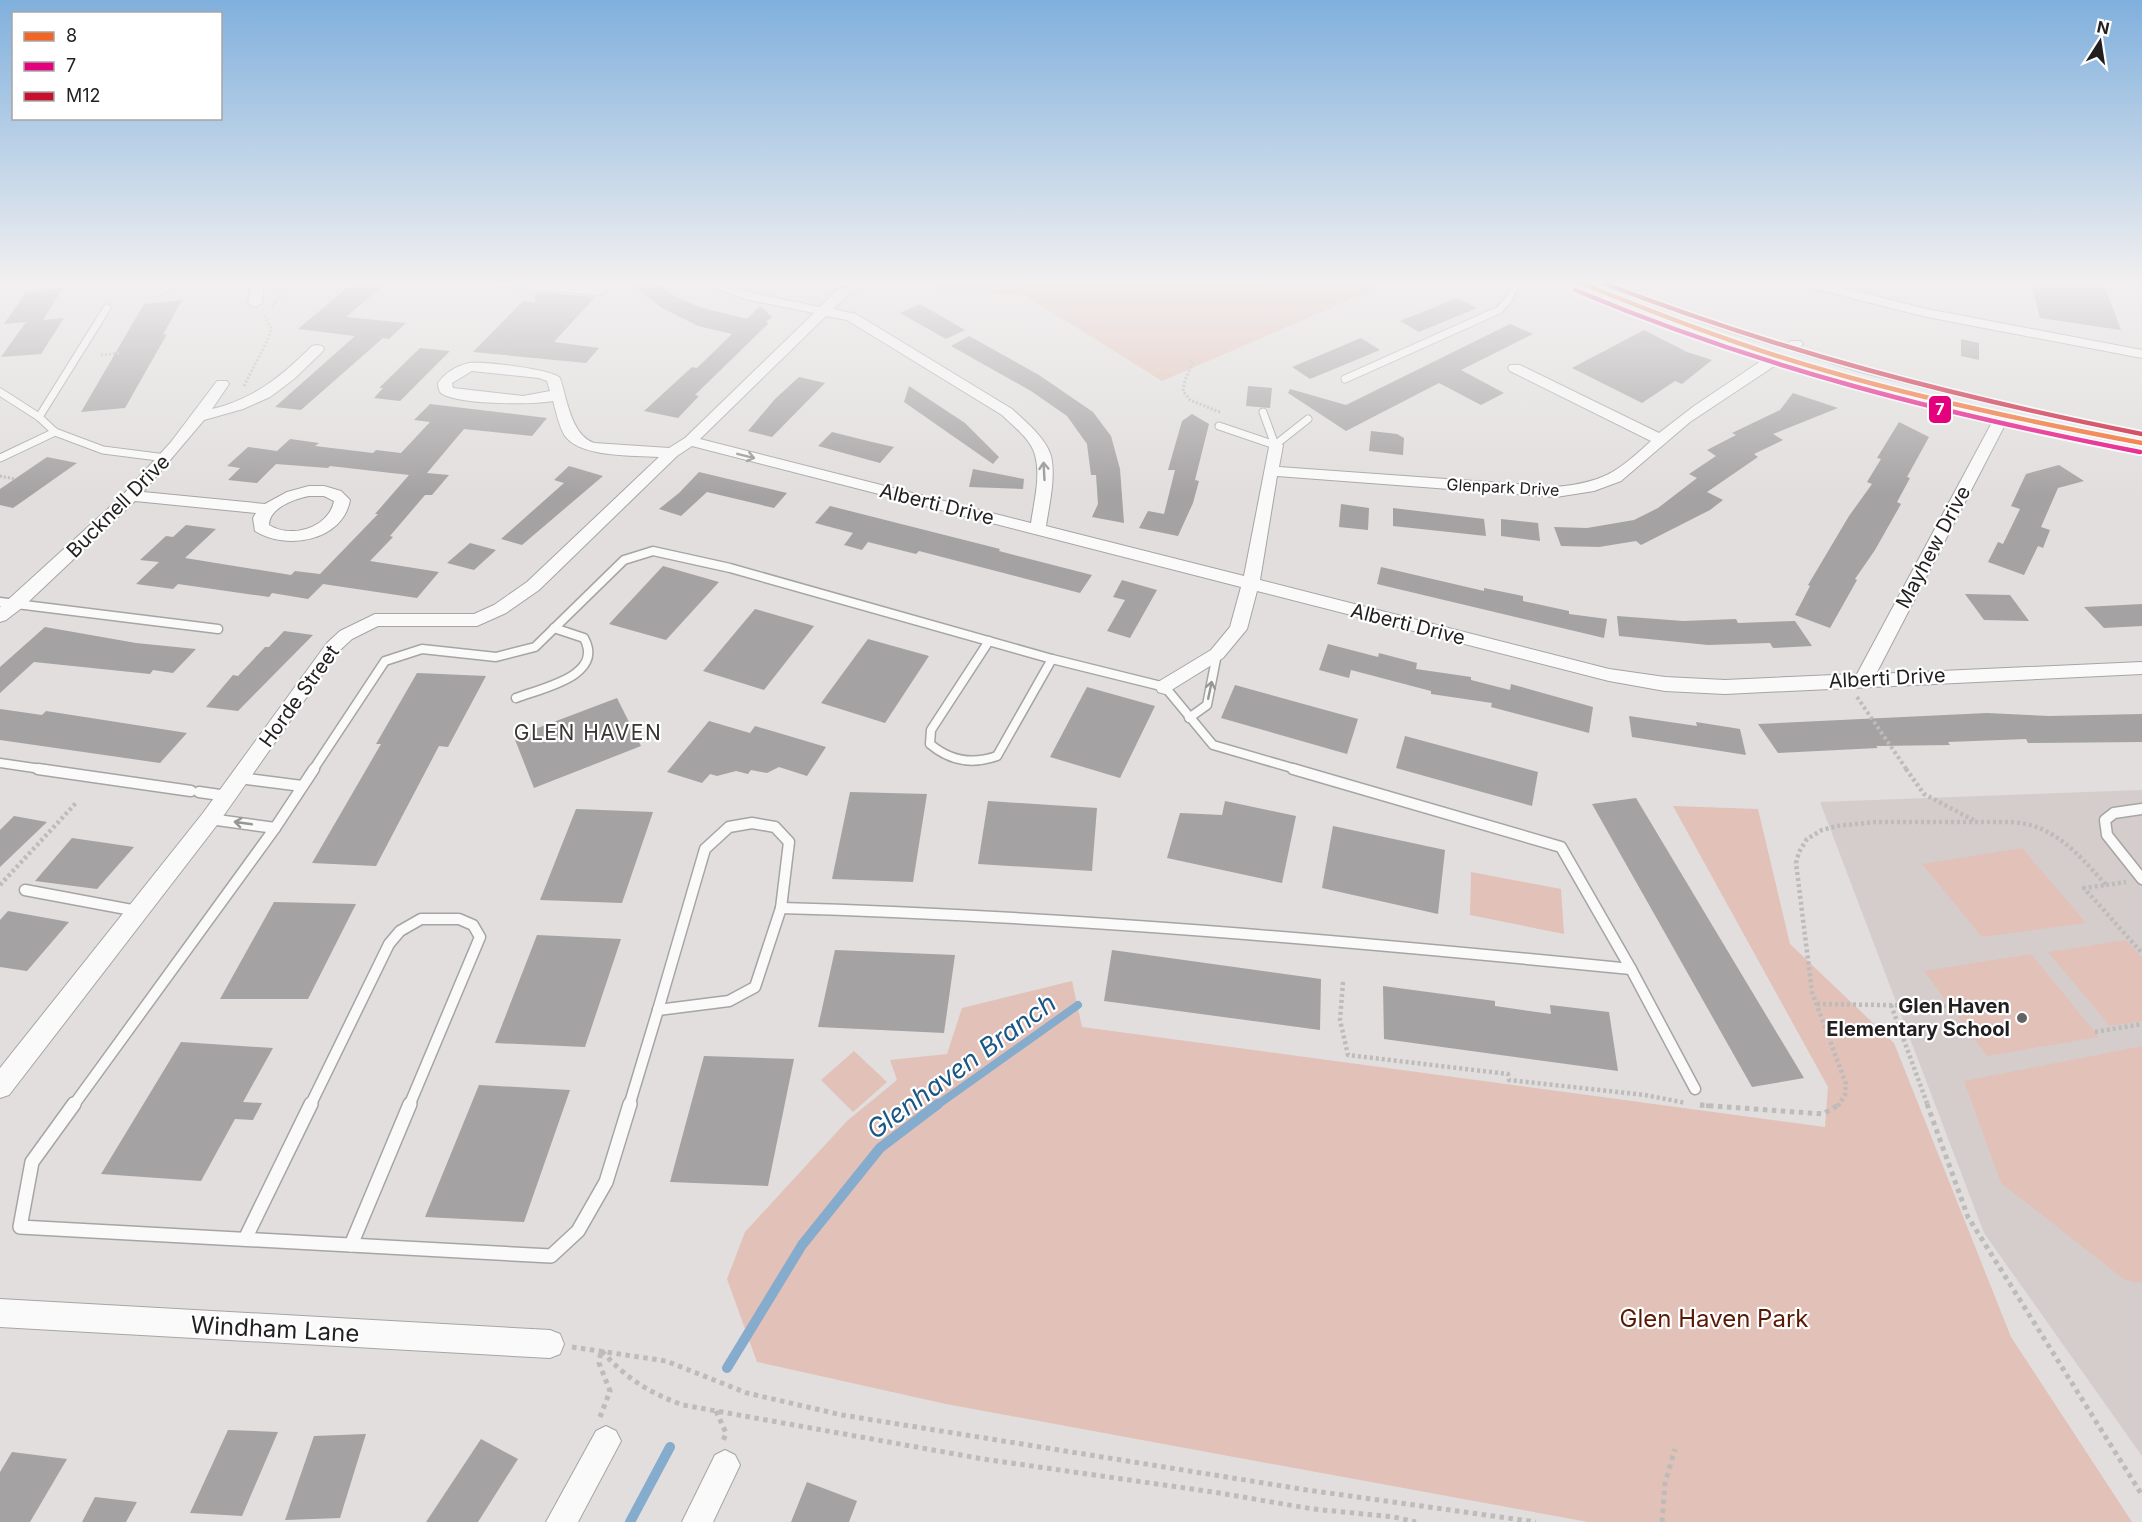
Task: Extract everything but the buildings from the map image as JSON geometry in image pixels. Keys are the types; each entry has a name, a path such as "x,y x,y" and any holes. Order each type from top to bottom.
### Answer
{"main road":[{"path":"1794,353 1850,378 2003,416 2142,443"},
{"path":"1798,353 2046,407 2142,423"}],"street":[{"path":"201,416 230,409 271,392 314,353"},
{"name":"Horde Street","path":"2,1081 210,819 333,647 346,635 375,620 477,620 500,609 533,586 672,453 690,441 781,353"},
{"path":"910,353 1006,412 1029,433 1043,455 1044,485 1038,529"},
{"name":"Glenpark Drive","path":"1271,471 1556,492 1580,490 1618,477 1659,439 1686,418 1786,353"},
{"path":"558,393 542,401 529,400 455,393 446,390 445,383 460,370 471,367 541,374 553,378 558,393 571,434 580,443 592,447 672,453"},
{"path":"1515,368 1659,439"},
{"name":"Bucknell Drive","path":"0,616 8,602 134,496 201,416 222,384"},
{"name":"Mayhew Drive","path":"1864,679 2003,416"},
{"name":"Alberti Drive","path":"690,441 1609,675 1665,684 1725,687 2142,668"},
{"path":"1165,687 1217,654 1238,629 1251,583 1275,445"},
{"path":"134,496 267,509 286,498 309,491 324,491 335,494 342,500 342,508 336,517 325,526 294,537 279,537 267,533 261,527 261,518 267,509"},
{"name":"Windham Lane","path":"0,1314 550,1344"},
{"path":"561,1522 606,1441"},
{"path":"697,1522 725,1465"}],"lane":[{"path":"39,417 79,353"},
{"path":"1344,379 1402,353"},
{"path":"0,392 39,417 55,432 103,450 166,458"},
{"path":"1263,412 1275,445"},
{"path":"1275,445 1308,419"},
{"path":"1220,426 1275,445"},
{"path":"0,458 55,432"},
{"path":"658,1010 729,1001 755,987 782,909 789,842 775,827 752,823 729,827 705,849 606,1182 578,1232 551,1257 21,1227 32,1162 275,828 385,662 422,649 496,657 535,647 624,560 653,551 730,568 1052,659 1165,687 1213,745 1561,847 1631,969 1695,1089"},
{"path":"8,602 218,629"},
{"path":"516,698 574,676 587,664 590,650 584,638 554,628"},
{"path":"989,641 931,730 930,744 942,756 985,762 997,756 1052,659"},
{"path":"1189,718 1207,705 1217,654"},
{"path":"0,763 226,796"},
{"path":"239,778 302,786"},
{"path":"2142,809 2114,813 2106,820 2106,835 2142,879"},
{"path":"210,819 275,828"},
{"path":"25,890 138,911"},
{"path":"782,909 931,912 1291,936 1631,969"},
{"path":"245,1239 389,944 400,931 420,919 459,919 473,925 480,937 351,1245"}],"path":[{"path":"101,355 121,353"},
{"path":"230,409 260,353"},
{"path":"1190,360 1193,363 1183,383 1183,393 1187,398 1226,415"},
{"path":"0,476 15,479"},
{"path":"1858,699 1924,794 1978,823"},
{"path":"0,885 76,802"},
{"path":"1343,982 1340,1020 1348,1055 1508,1074 1509,1080 1645,1095 1710,1107 1822,1114 1836,1109 1843,1103 1846,1084 1812,992 1796,863 1797,850 1804,841 1822,830 1864,823 2030,824 2059,837 2106,885 2084,888 2142,953"},
{"path":"1816,1004 1950,1006"},
{"path":"1891,1005 1968,1217 2142,1495"},
{"path":"2095,1032 2142,1024"},
{"path":"550,1344 666,1361 747,1393 842,1415 1296,1488 1536,1522"},
{"path":"601,1350 614,1366 657,1397 683,1405 983,1459 1214,1492 1313,1509 1395,1517 1416,1522"},
{"path":"601,1350 599,1363 610,1391 595,1430 606,1441"},
{"path":"716,1411 726,1433 721,1445 725,1465"},
{"path":"1662,1522 1665,1483 1676,1449"}],"shaded area":[{"name":"Glen Haven Elementary School","path":"2142,790 2142,1456 1984,1233 1820,802"}],"green space":[{"path":"1117,353 1227,353 1162,381"},
{"name":"Glen Haven Park","path":"1673,806 1758,809 1790,944 1894,1043 2011,1337 2132,1522 1588,1522 946,1404 757,1362 727,1279 745,1232 847,1121 897,1080 890,1060 947,1054 962,1008 1072,981 1082,1027 1825,1127 1828,1087"},
{"path":"2022,848 2086,923 1982,937 1922,864"},
{"path":"1471,872 1561,889 1564,934 1470,915"},
{"path":"2126,940 2142,958 2142,1021 2110,1026 2048,952"},
{"path":"2031,954 2099,1037 1987,1056 1924,971"},
{"path":"2142,1046 2142,1283 2125,1280 2001,1183 1964,1081"},
{"path":"854,1051 887,1082 853,1112 821,1080"}],"waterway":[{"name":"Glenhaven Branch","path":"936,1106 1078,1005"},
{"name":"Glenhaven Branch","path":"727,1368 802,1245 880,1148 938,1104"},
{"name":"Glenhaven Branch","path":"630,1522 670,1447"}],"transit line":[{"name":"7","path":"1739,353 1827,380 1960,414 2140,452"},
{"name":"8","path":"1767,353 1872,384 1961,406 2142,443"},
{"name":"M12","path":"1803,353 1935,389 2142,434"}],"place":[{"name":"Glen Haven Elementary School","path":"2022,1018"}],"district":[{"name":"GLEN HAVEN","path":"588,732"}]}
